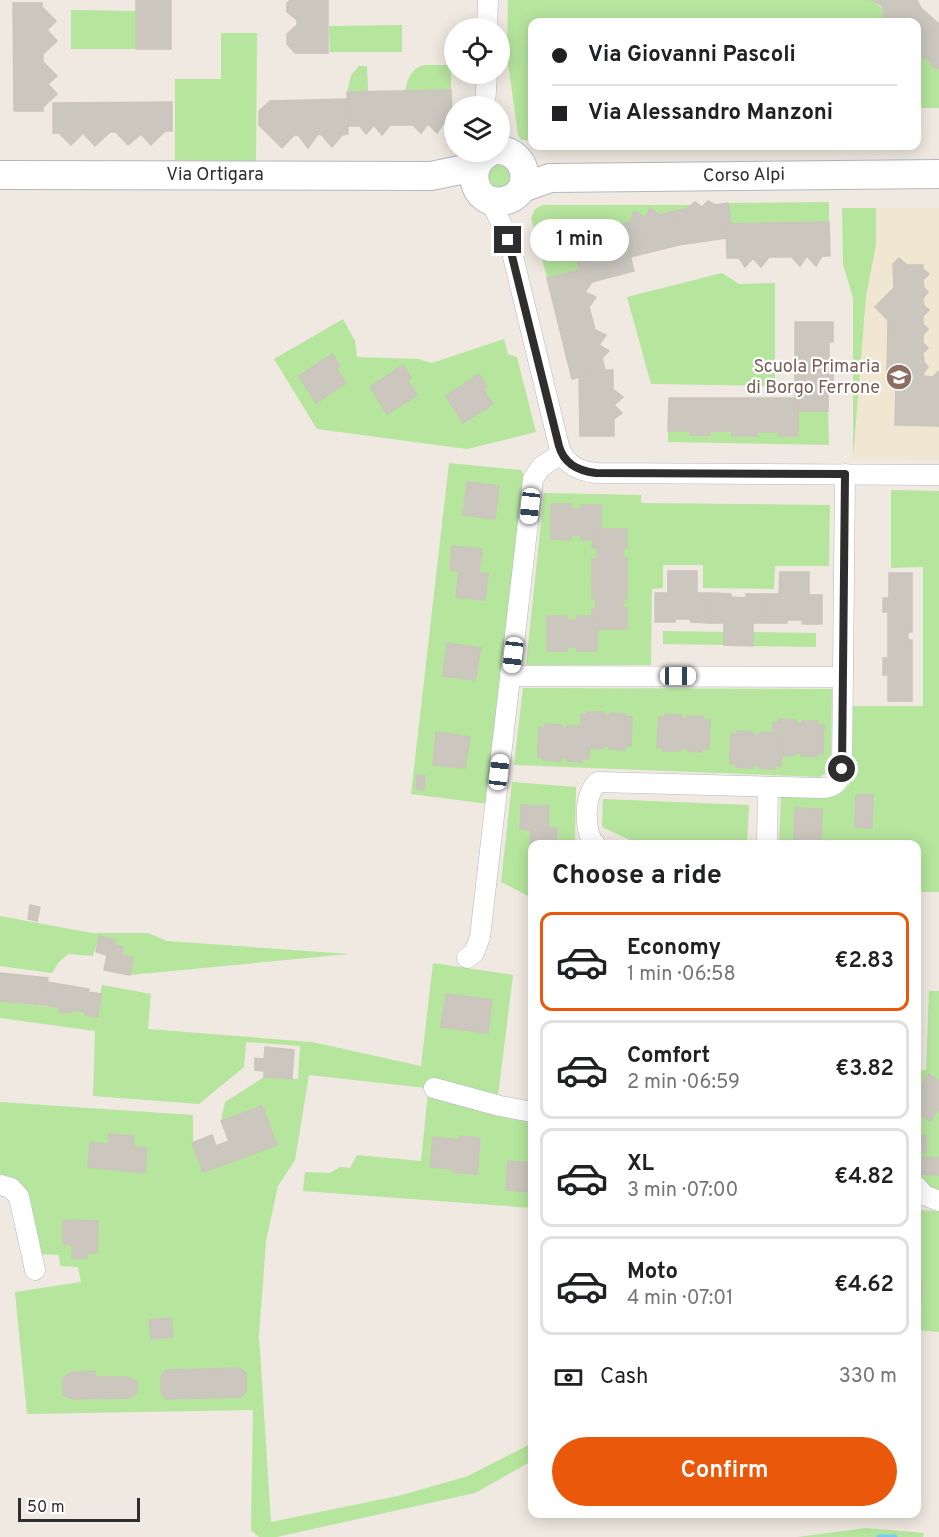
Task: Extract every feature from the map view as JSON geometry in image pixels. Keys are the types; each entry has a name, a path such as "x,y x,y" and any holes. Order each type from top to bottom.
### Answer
{"street":[{"path":"488,0 488,18"},
{"path":"496,167 508,240 564,457 581,470 596,473 939,475"},
{"name":"Via Ortigara","path":"0,175 431,176 496,167"},
{"name":"Corso Alpi","path":"496,167 550,178 939,174"},
{"path":"467,958 474,953 480,937 533,479 541,467 564,457"},
{"path":"591,840 587,829 589,793 598,782 827,788 837,782 842,769 845,474"},
{"path":"510,676 843,677"},
{"path":"767,840 768,786"},
{"path":"434,1088 528,1111"},
{"path":"0,1185 11,1188 19,1197 35,1270"},
{"path":"921,1192 939,1201"}],"shaded area":[{"name":"Scuola Primaria di Borgo Ferrone","path":"876,208 939,208 939,460 853,459 866,296 876,245"}],"green space":[{"path":"508,0 872,0 882,10 884,18 528,18 528,141 521,140 518,135 510,78"},
{"path":"71,10 136,11 136,49 71,49"},
{"path":"402,25 402,52 330,52 329,26"},
{"path":"221,33 257,33 256,161 175,160 175,79 221,79"},
{"path":"921,56 929,60 934,68 939,68 939,108 921,108"},
{"path":"444,65 444,84 451,84 451,90 405,91 411,73 421,66"},
{"path":"359,66 367,66 368,91 347,92 351,75"},
{"path":"499,165 507,168 510,176 507,184 499,187 491,184 488,176 491,168"},
{"path":"829,202 829,222 731,224 728,203"},
{"path":"543,205 691,205 686,209 660,215 650,208 645,218 634,212 630,222 622,224 627,243 576,256 580,270 547,278 531,218 535,209"},
{"path":"842,208 876,208 876,245 866,296 853,459 853,298 843,264"},
{"path":"722,273 739,284 775,283 775,386 651,384 627,297"},
{"path":"343,319 355,341 357,357 418,359 432,363 504,339 508,354 517,357 536,432 467,449 317,429 274,359"},
{"path":"798,411 828,411 829,445 668,442 668,431 690,431 690,435 710,435 710,431 732,431 758,435 757,432 779,432 779,436 798,436"},
{"path":"449,463 521,470 526,479 488,804 411,794"},
{"path":"891,490 939,491 939,892 921,892 921,840 779,840 781,795 828,796 844,790 849,784 850,706 923,706 923,567 891,568"},
{"path":"544,493 641,495 641,503 830,505 829,566 775,566 774,589 703,588 703,565 663,565 663,588 652,589 651,665 526,665"},
{"path":"663,631 724,632 724,645 663,644"},
{"path":"753,632 816,633 816,647 753,646"},
{"path":"523,688 832,689 831,765 827,773 819,777 514,765"},
{"path":"512,782 576,787 575,840 528,840 528,896 501,882"},
{"path":"603,799 749,805 747,840 630,840 602,827"},
{"path":"0,916 92,933 148,933 167,941 349,954 130,975 133,957 122,955 123,948 114,945 115,940 99,936 93,956 68,954 52,973 0,966"},
{"path":"433,963 513,975 498,1096 309,1075 295,1160 278,1186 266,1241 259,1336 271,1522 402,1495 468,1476 528,1445 528,1463 475,1493 277,1537 259,1537 251,1530 253,1410 27,1414 15,1292 81,1282 78,1267 60,1266 59,1255 37,1254 0,1180 0,1102 193,1115 193,1142 212,1135 216,1145 229,1141 221,1121 225,1102 264,1077 298,1079 300,1046 246,1042 244,1067 199,1104 93,1096 95,1031 0,1018 0,1001 60,1008 59,1012 71,1013 72,1010 85,1012 85,1015 97,1017 102,985 151,994 148,1029 312,1042 421,1066"},
{"path":"929,991 939,991 939,1158 921,1157 921,1070 926,1070"},
{"path":"428,1092 528,1116 528,1208 303,1191 305,1172 330,1173 340,1167 350,1168 357,1155 421,1161"},
{"path":"921,1173 939,1175 939,1192 928,1187 921,1179"},
{"path":"921,1210 939,1211 939,1332 921,1330"},
{"path":"866,1528 924,1533 923,1537 797,1537"}],"building":[{"path":"136,0 171,0 171,49 136,49"},
{"path":"290,0 328,0 328,53 295,53 287,44 287,34 297,25 297,20 287,12 287,3"},
{"path":"872,0 917,0 921,8 939,24 939,68 934,68 929,60 921,56 921,18 884,18 881,5"},
{"path":"13,3 42,3 42,7 56,21 47,30 57,41 43,54 43,62 57,76 48,84 57,94 43,107 43,111 14,111"},
{"path":"451,90 451,96 444,96 444,124 437,133 428,124 421,133 413,125 390,125 382,135 374,125 366,134 360,126 348,126 347,92"},
{"path":"347,99 348,134 342,135 332,147 322,135 318,134 308,148 298,135 294,135 282,148 259,125 259,111 270,101"},
{"path":"172,102 172,131 165,131 151,145 141,134 128,145 116,132 110,132 95,146 83,133 71,145 59,133 53,133 53,103"},
{"path":"708,201 715,205 728,203 731,224 726,224 726,238 679,245 671,212 686,209 695,202 702,207"},
{"path":"650,208 660,215 671,212 679,245 630,257 622,224 630,222 634,211 645,218"},
{"path":"829,222 830,256 822,256 816,266 807,256 800,266 792,257 769,257 761,267 753,258 745,267 739,258 727,258 726,224"},
{"path":"627,243 634,271 592,282 582,277 576,256"},
{"path":"899,258 907,265 923,265 923,269 929,274 923,280 924,288 928,292 923,298 924,306 929,310 923,316 923,324 928,329 923,335 923,343 928,348 923,353 924,362 928,367 923,376 933,377 939,371 939,426 895,425 896,384 887,377 888,320 875,307 894,288 893,264"},
{"path":"580,270 582,277 592,282 585,292 596,297 589,307 595,330 606,335 599,345 609,351 602,358 605,370 572,379 547,278"},
{"path":"795,322 833,322 833,342 829,342 829,363 833,363 833,389 828,388 828,411 798,411 798,398 795,398"},
{"path":"332,354 340,366 336,369 346,383 316,403 299,376"},
{"path":"403,365 411,378 407,380 417,395 387,414 370,387"},
{"path":"613,370 613,389 623,397 614,405 622,413 614,419 614,436 580,436 579,377"},
{"path":"479,374 487,387 483,389 493,404 463,423 446,396"},
{"path":"669,398 798,398 798,436 779,436 779,432 757,432 758,436 732,436 732,431 710,431 710,435 690,435 690,431 668,431"},
{"path":"467,482 499,486 495,519 463,515"},
{"path":"551,504 571,504 571,509 581,509 581,505 601,505 601,529 593,540 581,540 581,535 571,535 571,540 551,539"},
{"path":"601,529 627,529 627,548 623,548 623,558 627,558 627,579 592,579 592,559 597,559 597,548 592,548 593,540"},
{"path":"452,546 482,549 479,573 488,574 485,600 456,597 459,571 450,570"},
{"path":"668,571 697,571 697,593 711,593 710,623 691,622 690,619 655,622 655,593 668,593"},
{"path":"780,572 809,572 809,595 822,595 822,624 802,624 802,620 766,623 766,594 779,594"},
{"path":"889,573 912,573 912,632 908,632 908,640 912,640 912,701 888,701 888,675 883,675 883,658 888,658 888,612 883,612 883,598 889,598"},
{"path":"592,579 627,579 627,599 623,599 623,608 627,608 627,629 597,629 592,616 592,609 596,609 596,599 592,599"},
{"path":"711,593 731,594 731,597 746,598 746,594 766,594 766,623 753,623 753,646 724,645 724,623 710,623"},
{"path":"547,616 567,616 567,620 577,620 577,616 592,616 597,629 597,651 577,651 577,647 567,647 567,651 547,651"},
{"path":"447,643 481,648 475,680 443,676"},
{"path":"587,712 604,712 604,716 609,716 610,713 626,714 625,717 632,717 631,746 625,746 625,750 609,749 609,746 603,746 603,749 589,748 590,737 580,736 581,714 587,714"},
{"path":"665,714 682,715 682,719 687,719 687,716 703,716 703,720 710,720 709,749 702,749 702,752 687,751 687,748 680,748 680,751 663,751 663,748 657,747 659,717 665,717"},
{"path":"779,719 796,720 796,723 801,724 802,721 818,721 817,725 824,725 823,754 817,754 817,757 801,756 801,753 795,753 794,756 782,756 782,743 772,743 773,722 779,722"},
{"path":"545,724 562,725 562,728 567,729 567,726 581,726 580,736 590,737 589,759 582,759 582,762 567,761 567,758 560,758 560,761 543,760 543,757 538,757 539,727 545,727"},
{"path":"737,731 754,732 754,735 759,735 760,732 773,733 772,743 782,743 781,766 775,765 775,769 759,768 759,765 753,765 753,768 736,767 736,764 730,764 731,734 737,734"},
{"path":"436,732 470,737 465,768 433,765"},
{"path":"417,775 425,776 424,790 416,789"},
{"path":"856,795 873,795 872,828 855,827"},
{"path":"521,805 549,806 548,827 557,828 556,840 530,840 531,830 520,829"},
{"path":"795,808 822,809 821,840 794,840"},
{"path":"30,905 40,907 37,921 28,919"},
{"path":"99,936 115,940 114,945 123,947 122,955 133,957 130,975 104,970 107,955 96,952"},
{"path":"0,973 48,978 44,1005 0,1001"},
{"path":"47,982 89,989 88,992 101,994 98,1017 72,1010 71,1013 59,1012 60,1008 44,1005"},
{"path":"446,994 492,1000 488,1033 441,1027"},
{"path":"265,1047 294,1050 292,1079 264,1077 264,1071 255,1070 255,1058 264,1059"},
{"path":"929,1074 939,1081 939,1109 930,1121 921,1115 921,1085"},
{"path":"262,1106 277,1145 203,1172 192,1143 212,1135 216,1146 229,1141 221,1121"},
{"path":"109,1134 134,1136 133,1147 147,1148 145,1173 88,1167 90,1142 108,1144"},
{"path":"459,1136 480,1138 477,1174 430,1167 433,1137 459,1140"},
{"path":"921,1136 926,1136 926,1152 921,1152"},
{"path":"921,1157 939,1158 939,1175 921,1174"},
{"path":"508,1161 528,1163 528,1192 506,1190"},
{"path":"63,1220 98,1221 97,1253 87,1253 87,1258 72,1258 72,1245 63,1244"},
{"path":"171,1318 173,1337 151,1339 149,1320"},
{"path":"240,1368 246,1373 246,1392 240,1397 167,1399 161,1393 161,1375 166,1370"},
{"path":"95,1371 95,1377 128,1377 137,1382 137,1393 128,1398 73,1399 63,1395 63,1378 72,1372"}],"waterway":[{"path":"879,1537 895,1537"}],"place":[{"name":"Scuola Primaria di Borgo Ferrone","path":"899,377"}],"route":[{"path":"508,240 561,454 571,465 596,473 845,474 842,769"}]}
